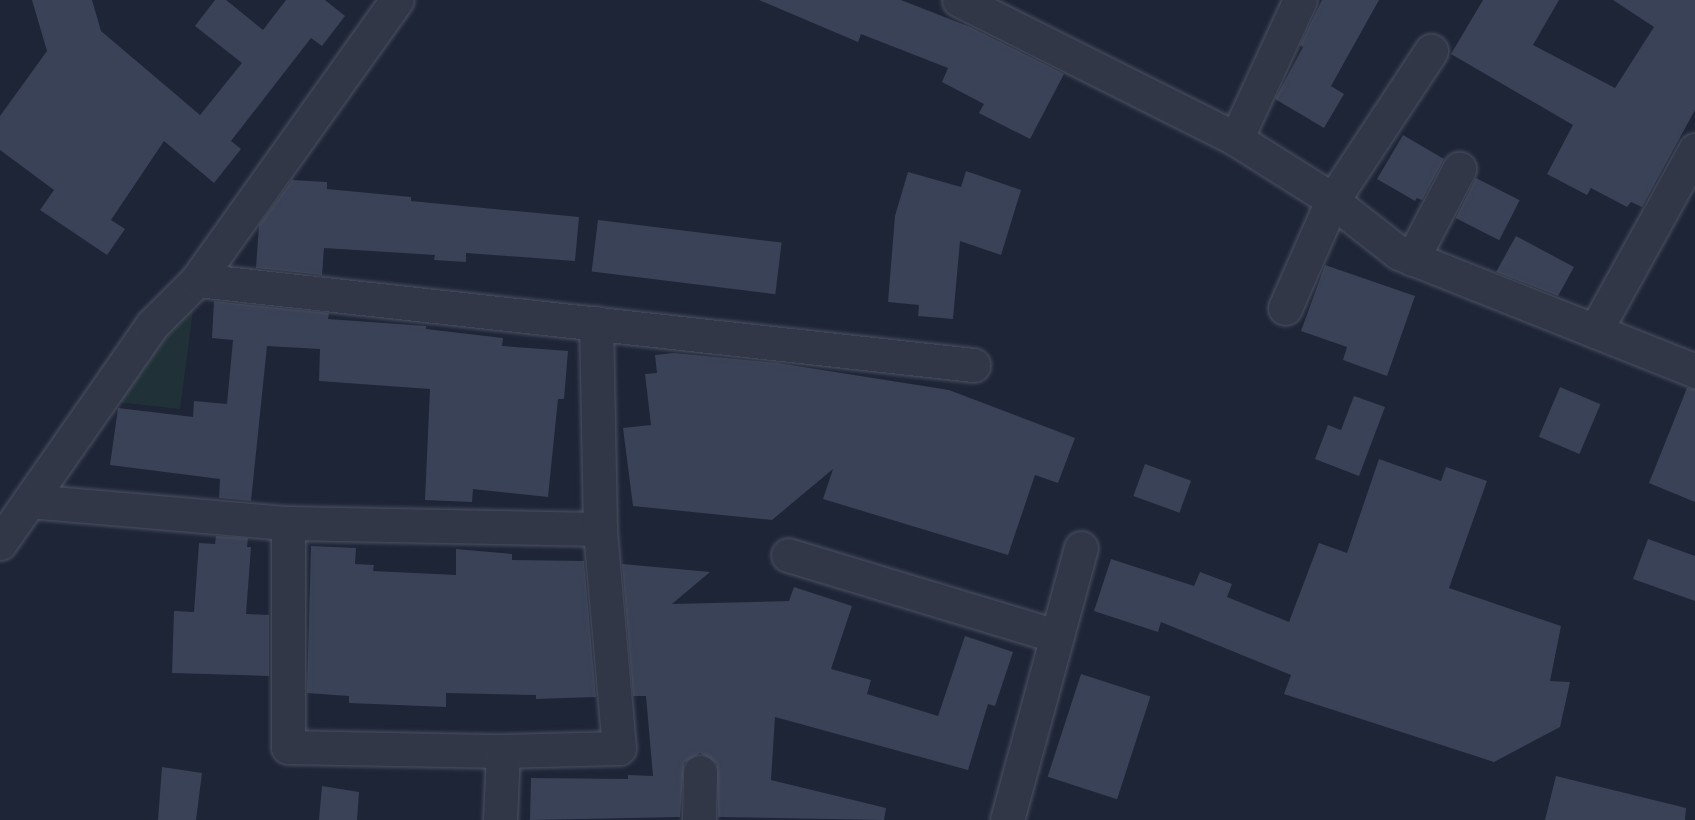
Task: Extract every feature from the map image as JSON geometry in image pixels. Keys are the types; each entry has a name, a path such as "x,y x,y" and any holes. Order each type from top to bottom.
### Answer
{"street":[{"path":"0,543 152,325 197,280 397,0"},
{"path":"958,0 1236,139 1332,201 1399,253 1695,371"},
{"path":"1236,139 1300,0"},
{"path":"1285,308 1332,201 1431,51"},
{"path":"1596,331 1695,150"},
{"path":"1412,258 1459,169"},
{"path":"197,280 973,365"},
{"path":"288,523 288,747 503,751 619,748 600,529 596,323"},
{"path":"29,501 288,523 600,529"},
{"path":"1007,820 1081,548"},
{"path":"788,555 1057,636"},
{"path":"500,820 503,751"},
{"path":"699,820 700,772"}],"shaded area":[{"path":"197,280 180,409 99,400"}],"building":[{"path":"32,0 92,0 101,31 200,115 242,63 195,26 215,0 226,0 263,30 286,0 325,0 345,16 322,46 311,38 231,141 241,149 214,183 164,141 111,220 125,229 107,255 40,210 54,190 0,150 0,116 47,51"},
{"path":"759,0 901,0 970,27 1064,74 1030,139 979,113 984,104 942,82 948,68 861,34 858,42"},
{"path":"1322,0 1379,0 1331,86 1344,94 1324,128 1275,99 1303,47 1300,45"},
{"path":"1483,0 1559,0 1533,45 1615,88 1654,27 1613,0 1695,0 1695,110 1642,207 1631,202 1627,207 1591,188 1587,195 1547,174 1573,125 1451,54"},
{"path":"1403,135 1444,159 1422,200 1417,198 1415,201 1377,179"},
{"path":"966,171 1021,190 1001,255 960,241 953,319 918,316 919,305 888,302 895,216 908,172 961,187"},
{"path":"1476,178 1520,200 1499,240 1456,218"},
{"path":"292,180 327,182 327,189 411,197 411,201 579,217 575,261 466,253 466,262 434,260 435,255 324,248 322,275 256,268 259,225"},
{"path":"598,220 782,243 775,294 592,272"},
{"path":"1516,236 1574,267 1558,296 1496,272"},
{"path":"1325,265 1415,296 1387,376 1343,360 1347,347 1301,331"},
{"path":"214,301 329,313 328,319 426,326 426,329 503,338 502,346 568,351 564,399 558,399 548,497 473,489 472,502 425,500 430,389 319,381 320,349 267,346 251,501 219,498 220,479 110,465 118,408 193,417 194,401 227,404 233,340 212,338"},
{"path":"674,353 778,363 949,390 1075,438 1058,483 1035,475 1008,555 823,499 833,469 772,520 633,506 623,428 651,425 645,374 657,373 655,355"},
{"path":"1560,387 1601,404 1579,454 1539,437"},
{"path":"1687,388 1695,389 1695,502 1649,483"},
{"path":"1354,396 1385,407 1359,476 1315,459 1328,425 1341,430"},
{"path":"1379,459 1441,481 1446,467 1487,481 1449,588 1561,626 1550,681 1570,682 1560,727 1494,762 1284,694 1291,675 1161,622 1158,632 1094,611 1111,559 1194,586 1200,572 1232,584 1227,597 1289,622 1319,543 1347,553"},
{"path":"1145,464 1191,481 1179,513 1133,496"},
{"path":"216,536 248,538 247,547 251,547 246,614 269,615 269,676 172,673 174,611 194,612 199,543 215,544"},
{"path":"1648,539 1695,556 1695,601 1633,579"},
{"path":"311,546 356,548 355,564 374,565 373,571 456,575 456,549 512,554 512,560 584,561 596,697 536,699 536,695 446,693 446,707 349,703 349,696 307,693"},
{"path":"622,564 710,572 672,604 789,601 794,587 852,606 831,669 871,680 867,694 938,716 965,636 1013,652 995,706 988,704 968,770 775,717 771,780 886,808 884,820 718,817 717,764 700,753 684,763 680,817 530,820 531,778 628,779 628,775 653,776 646,696 633,696"},
{"path":"1081,674 1150,697 1117,799 1048,777"},
{"path":"162,767 202,773 196,820 158,820"},
{"path":"1556,776 1686,808 1685,820 1545,820"},
{"path":"322,786 359,792 357,820 319,820"}]}
